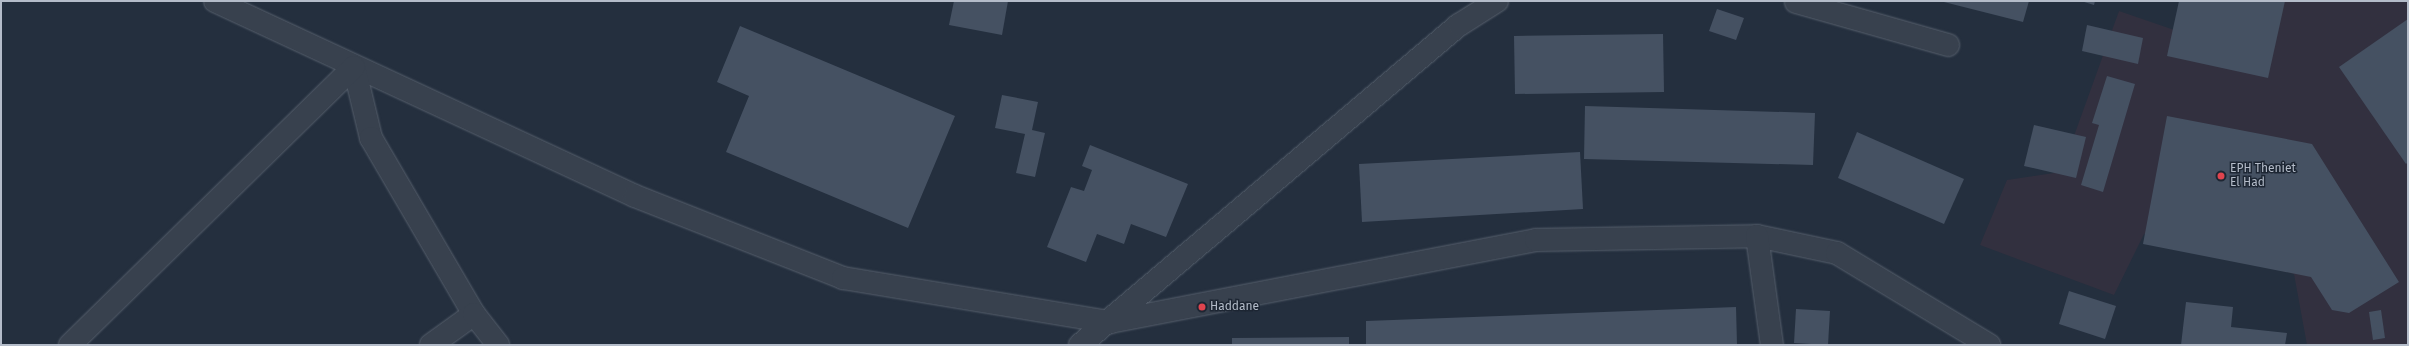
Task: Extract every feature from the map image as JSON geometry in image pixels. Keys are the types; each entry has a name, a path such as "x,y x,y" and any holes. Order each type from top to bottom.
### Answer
{"street":[{"path":"215,1 354,67 635,196 843,278 1110,322 1536,240 1757,236 1837,253 1989,345"},
{"path":"1080,345 1110,322 1459,25 1497,1"},
{"path":"1795,1 1948,45"},
{"path":"354,67 371,138 474,314 498,345"},
{"path":"70,345 354,67"},
{"path":"1757,236 1772,345"},
{"path":"431,345 474,314"}],"shaded area":[{"name":"EPH Theniet El Had","path":"2269,1 2408,1 2408,345 2307,345 2294,274 2144,234 2114,295 1980,245 2007,180 2061,172 2119,11 2221,46"}],"building":[{"path":"954,1 1008,1 1002,35 949,25"},
{"path":"1940,1 2029,1 2023,22"},
{"path":"2081,1 2095,1 2094,5"},
{"path":"2179,1 2285,1 2268,78 2167,56"},
{"path":"1717,9 1744,18 1736,40 1709,31"},
{"path":"2408,19 2408,162 2406,164 2339,67"},
{"path":"2087,25 2143,38 2138,64 2082,51"},
{"path":"740,26 955,116 908,228 726,152 749,96 717,82"},
{"path":"1663,34 1664,92 1515,94 1514,36"},
{"path":"2107,76 2135,84 2103,192 2081,185 2099,125 2092,123"},
{"path":"1002,95 1038,102 1032,130 1045,133 1035,177 1016,173 1025,134 995,128"},
{"path":"1585,106 1815,113 1813,165 1584,159"},
{"path":"2167,116 2312,144 2399,282 2349,313 2332,310 2311,277 2143,244"},
{"path":"2034,125 2086,137 2076,178 2024,166"},
{"path":"1857,132 1964,179 1944,224 1838,178"},
{"path":"1090,145 1188,184 1166,237 1131,224 1124,244 1097,234 1086,262 1047,247 1071,187 1084,191 1092,170 1082,166"},
{"path":"1580,152 1583,209 1362,222 1359,164"},
{"path":"2069,291 2116,306 2105,339 2059,324"},
{"path":"2186,302 2233,307 2231,327 2287,333 2285,345 2181,345"},
{"path":"1736,307 1737,345 1366,345 1366,321"},
{"path":"1796,309 1830,311 1828,345 1794,343"},
{"path":"2381,310 2385,338 2373,340 2369,312"},
{"path":"1349,337 1349,345 1232,345 1232,338"}],"place":[{"name":"EPH Theniet El Had","path":"2221,176"},
{"name":"Haddane","path":"1202,307"}]}
